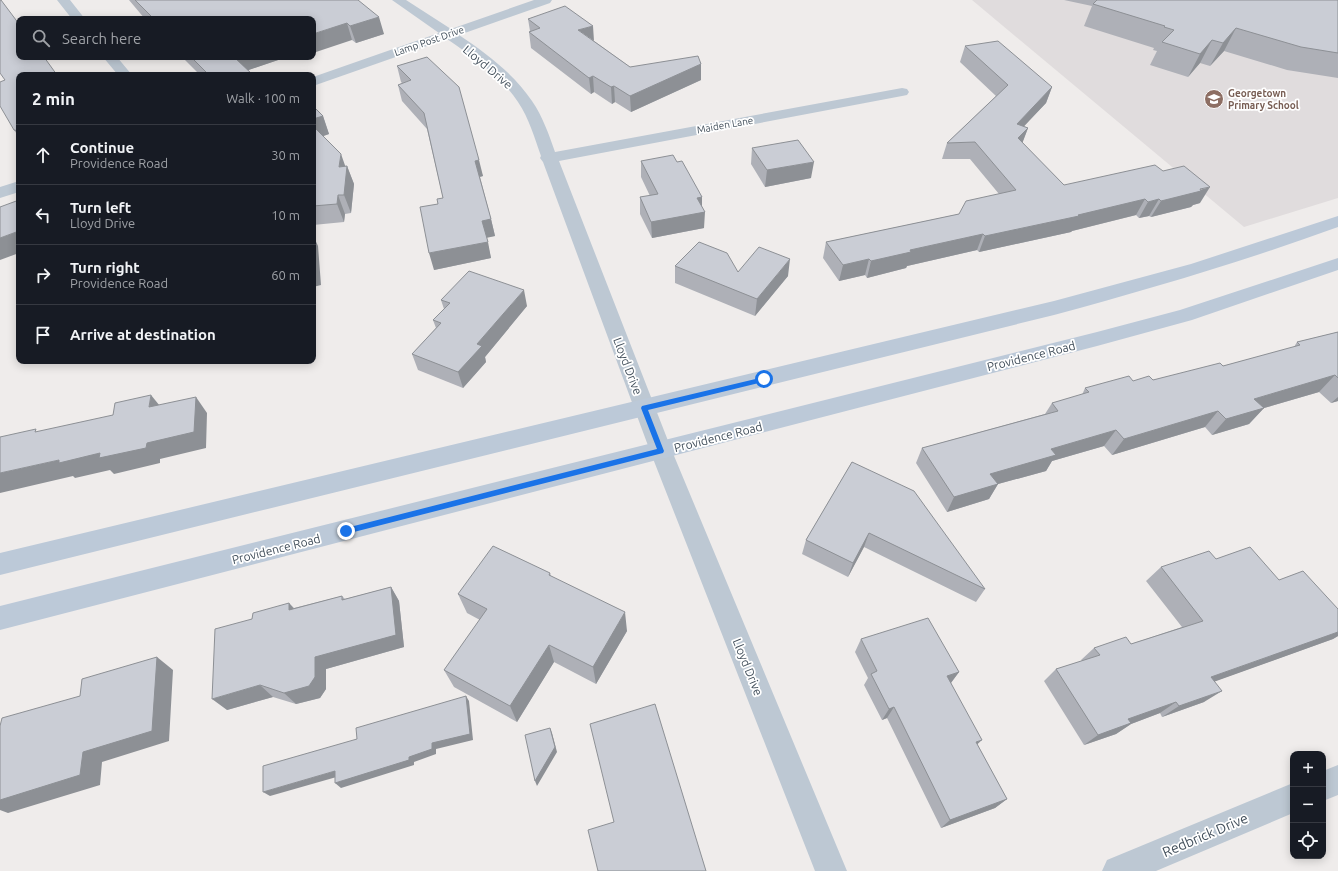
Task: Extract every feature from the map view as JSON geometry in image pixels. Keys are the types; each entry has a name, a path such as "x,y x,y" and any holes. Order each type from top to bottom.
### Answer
{"main road":[{"path":"0,564 1047,310 1139,286 1218,262 1338,221"},
{"name":"Providence Road","path":"0,618 1097,339 1185,315 1338,264"}],"street":[{"path":"63,0 76,16"},
{"name":"Lloyd Drive","path":"398,0 480,57 505,78 525,101 536,122 548,158 644,408 831,871"},
{"name":"Lamp Post Drive","path":"316,81 546,0"},
{"path":"112,60 122,72"},
{"name":"Maiden Lane","path":"548,158 902,92"},
{"path":"0,193 16,187"},
{"path":"1326,785 1338,780"},
{"name":"Redbrick Drive","path":"1118,871 1290,799"}],"shaded area":[{"name":"Georgetown Primary School","path":"972,0 1338,0 1338,198 1244,227"}],"building":[{"path":"1,0 16,20 16,60 46,60 55,72 16,72 16,130 14,130 0,106 0,82 5,80 0,73"},
{"path":"135,0 358,0 379,17 350,26 347,23 316,33 316,16 151,16"},
{"path":"1097,0 1338,0 1338,53 1301,47 1236,28 1223,43 1212,40 1200,54 1162,42 1174,30 1093,4"},
{"path":"565,6 593,26 578,30 630,67 698,56 701,64 630,96 593,76 589,78 529,32 540,28 528,19"},
{"path":"998,41 1052,87 1017,124 1028,128 1018,138 1064,185 1155,165 1163,171 1184,166 1210,187 1200,189 1201,191 1161,201 1159,199 1148,202 1145,199 1078,215 1079,216 985,236 983,234 910,250 911,252 871,261 869,259 843,265 826,242 959,214 966,201 1016,190 975,142 947,143 1008,85 965,46"},
{"path":"427,57 459,87 479,160 475,161 491,219 482,221 488,242 429,253 420,207 438,204 437,199 443,198 424,113 398,85 411,80 397,66"},
{"path":"194,60 237,60 250,72 206,72"},
{"path":"316,109 323,116 316,118"},
{"path":"316,129 341,154 339,167 347,166 344,195 338,195 337,204 316,206"},
{"path":"798,140 814,162 767,170 752,148"},
{"path":"673,155 677,162 682,161 702,197 697,198 705,212 651,222 640,197 658,194 641,161"},
{"path":"16,201 16,232 0,238 0,207"},
{"path":"699,242 727,253 738,272 759,247 790,259 757,299 675,266"},
{"path":"469,271 524,290 477,344 482,346 458,372 412,354 441,323 433,320 450,303 441,300"},
{"path":"1338,332 1338,378 1335,375 1254,399 1264,408 1226,419 1218,411 1124,439 1116,430 1051,449 1056,455 990,474 998,484 954,497 922,448 1058,411 1052,403 1089,392 1085,388 1129,376 1133,381 1149,376 1153,380 1220,363 1223,366 1300,345 1297,342"},
{"path":"151,395 149,407 196,397 194,432 147,443 146,448 99,458 100,453 59,463 59,460 0,473 0,437 36,429 35,432 113,415 115,403"},
{"path":"852,462 914,491 985,589 869,533 853,563 806,540"},
{"path":"493,546 550,573 549,575 625,612 593,667 549,645 510,706 444,670 487,609 458,594"},
{"path":"1250,547 1279,580 1303,571 1338,609 1338,632 1211,677 1222,691 1179,706 1176,702 1128,719 1131,723 1098,735 1056,669 1100,655 1094,648 1126,637 1131,644 1203,621 1161,567 1209,551 1216,559"},
{"path":"391,587 396,635 315,657 315,677 309,686 284,693 260,685 212,699 215,629 252,619 253,613 289,603 289,610 342,596 342,600"},
{"path":"928,618 959,672 947,676 982,740 976,742 1007,799 950,820 894,707 889,709 871,674 877,671 861,639"},
{"path":"157,657 152,731 83,752 80,775 0,800 0,726 2,718 80,696 82,679"},
{"path":"466,696 470,734 432,743 432,749 409,757 409,760 335,783 335,771 263,792 263,766 357,739 356,728"},
{"path":"655,704 706,871 598,871 588,830 614,822 590,724"},
{"path":"550,728 555,747 535,781 525,735"}],"place":[{"name":"Georgetown Primary School","path":"1214,99"}],"route":[{"path":"346,531 661,451 644,408 764,379"}]}
